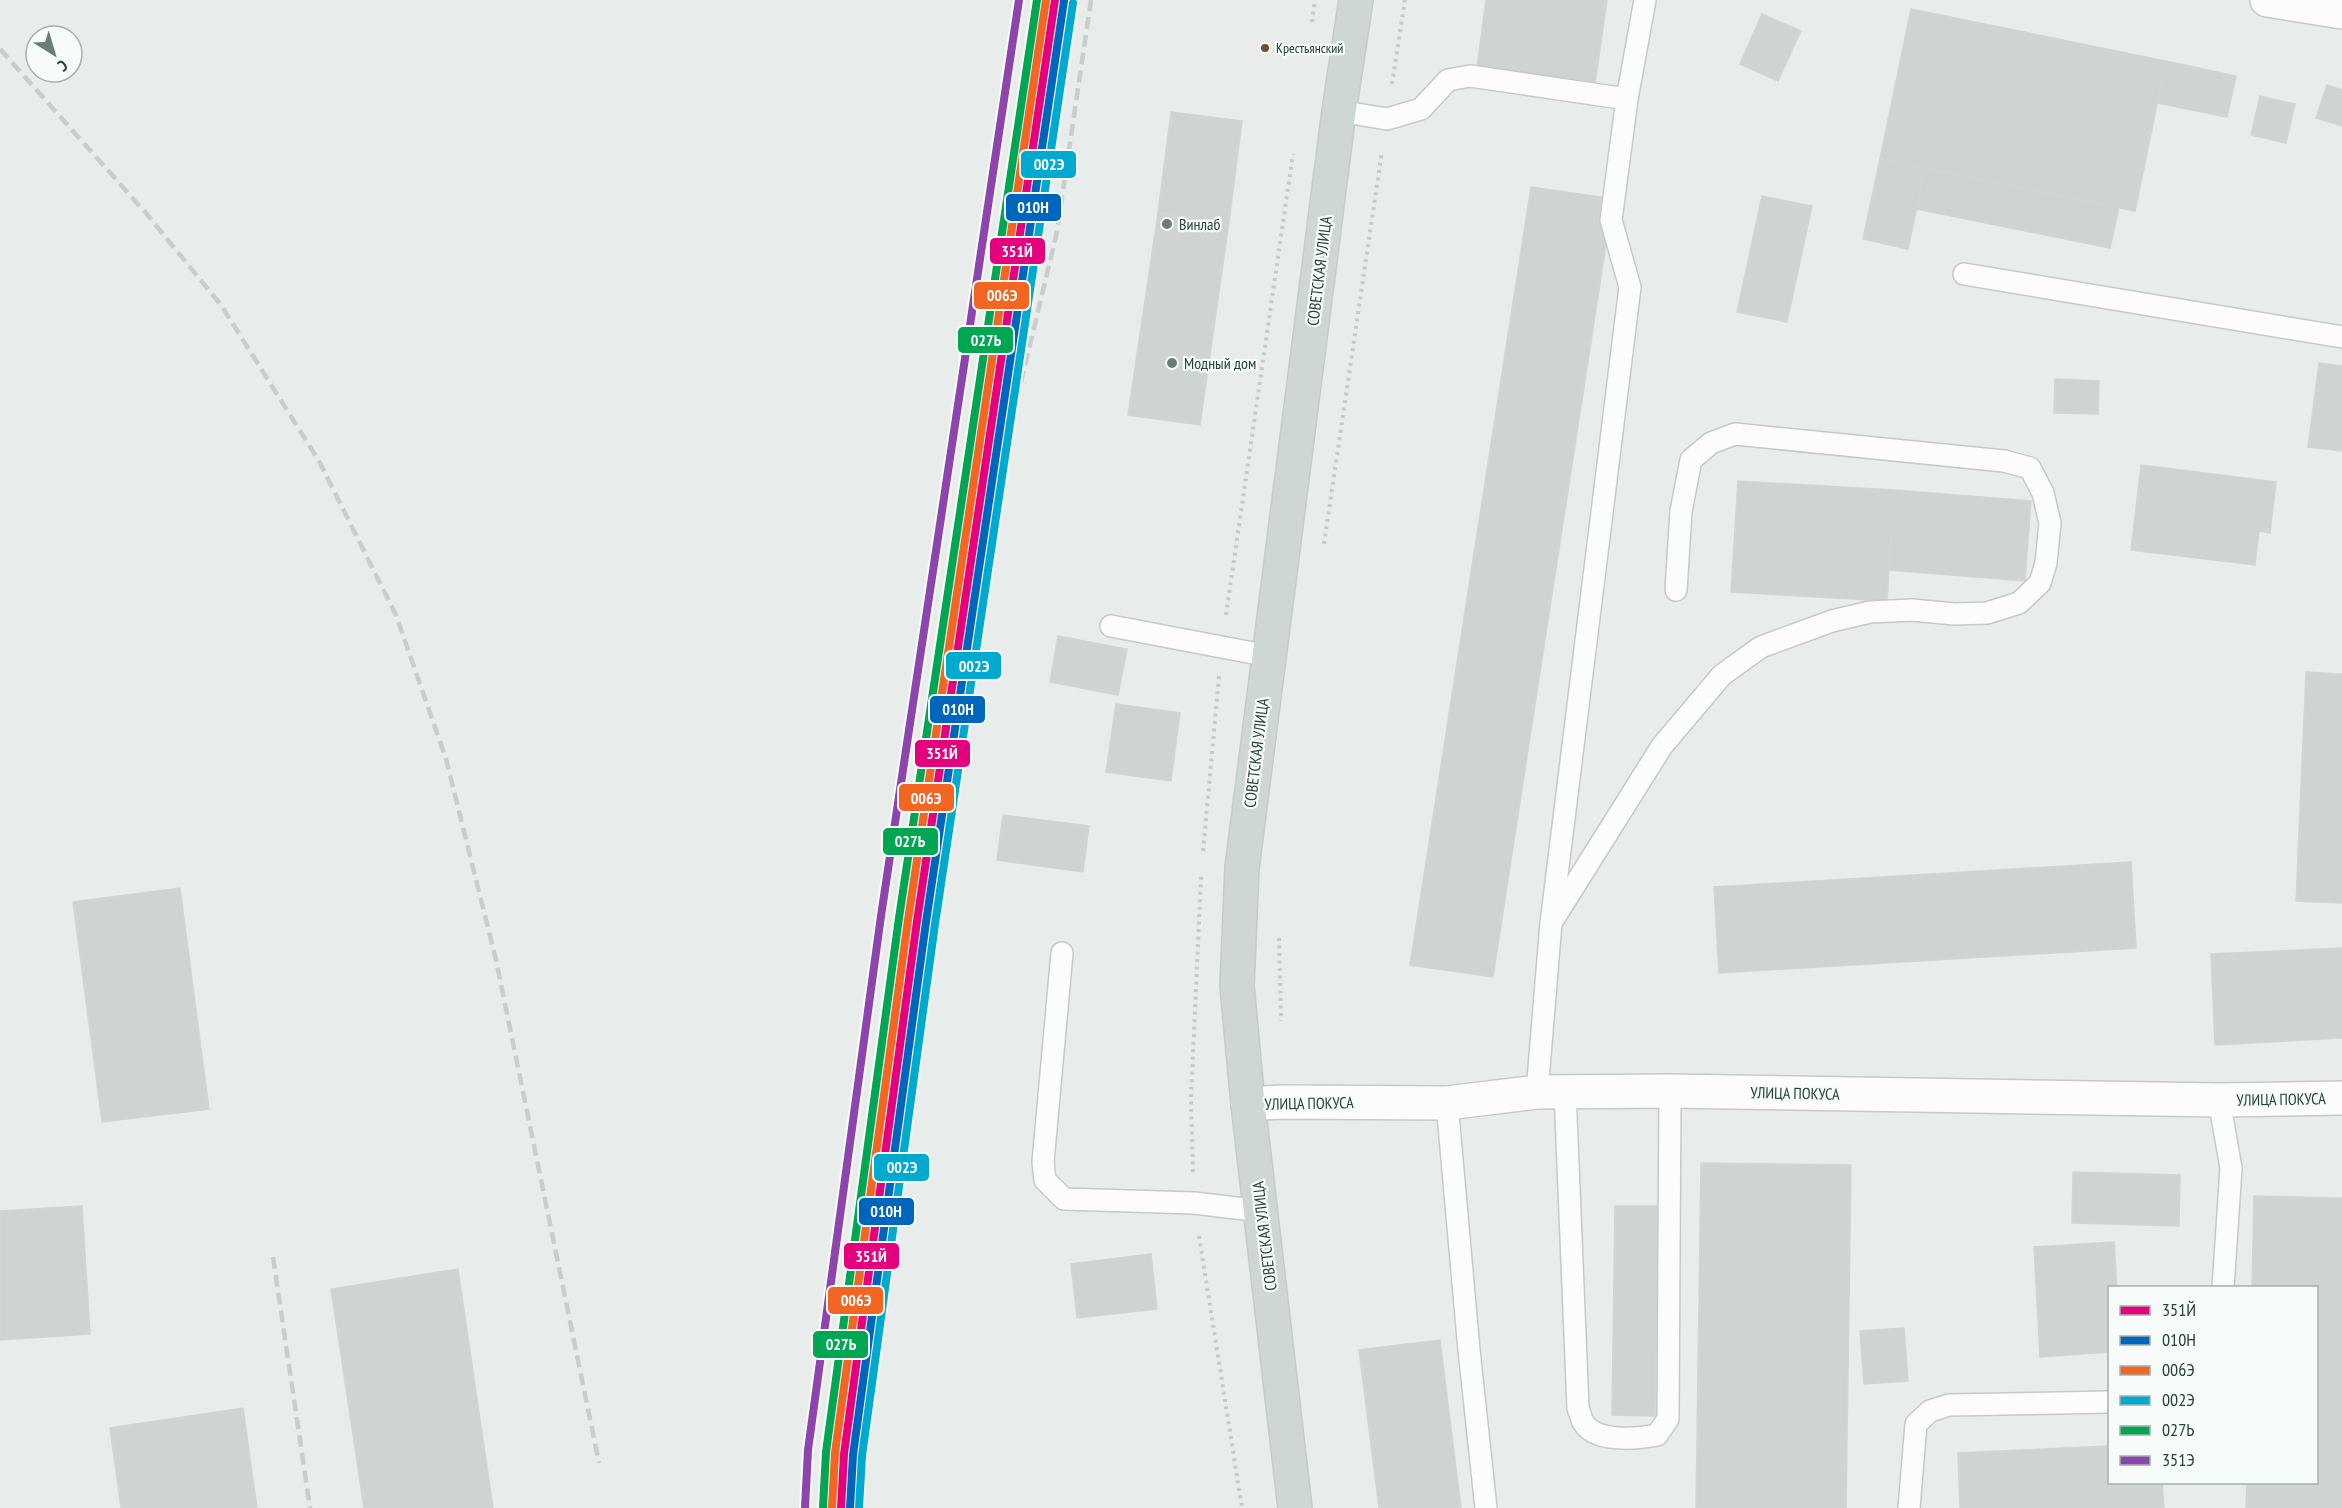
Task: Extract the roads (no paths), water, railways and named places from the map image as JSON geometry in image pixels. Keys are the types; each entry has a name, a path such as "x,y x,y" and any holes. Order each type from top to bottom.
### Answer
{"main road":[{"name":"СОВЕТСКАЯ УЛИЦА","path":"1295,1508 1248,1104 1237,986 1242,868 1339,111 1356,0"}],"street":[{"path":"2267,0 2342,12"},
{"name":"УЛИЦА ПОКУСА","path":"1248,1104 1282,1102 1447,1103 1551,1091 1670,1090 2218,1100 2342,1098"}],"lane":[{"path":"1645,0 1627,99 1611,220 1630,287 1551,923 1551,1091 1578,1408 1584,1424 1598,1435 1638,1439 1657,1435 1668,1419 1670,1090"},
{"path":"1339,111 1387,119 1421,109 1448,80 1470,76 1627,99"},
{"path":"1964,274 2342,337"},
{"path":"1551,923 1662,746 1722,675 1761,647 1832,621 1870,612 1912,610 1954,614 1987,613 2019,603 2040,583 2046,563 2050,522 2043,493 2030,468 2004,461 1735,434 1711,443 1691,460 1681,512 1676,590"},
{"path":"1111,627 1269,656"},
{"path":"1062,953 1043,1162 1045,1180 1064,1199 1194,1203 1261,1211"},
{"path":"2218,1100 2231,1168 2223,1286"},
{"path":"1447,1103 1486,1508"},
{"path":"1909,1508 1916,1424 1930,1411 1949,1405 2108,1402"}],"railway":[{"path":"958,645 1057,232 1091,0"},
{"path":"0,49 145,212 221,305 319,461 396,615 446,759 496,960 599,1463"},
{"path":"273,1257 310,1508"}],"place":[{"name":"Крестьянский","path":"1265,48"},
{"name":"Винлаб","path":"1167,224"},
{"name":"Модный дом","path":"1172,363"}]}
